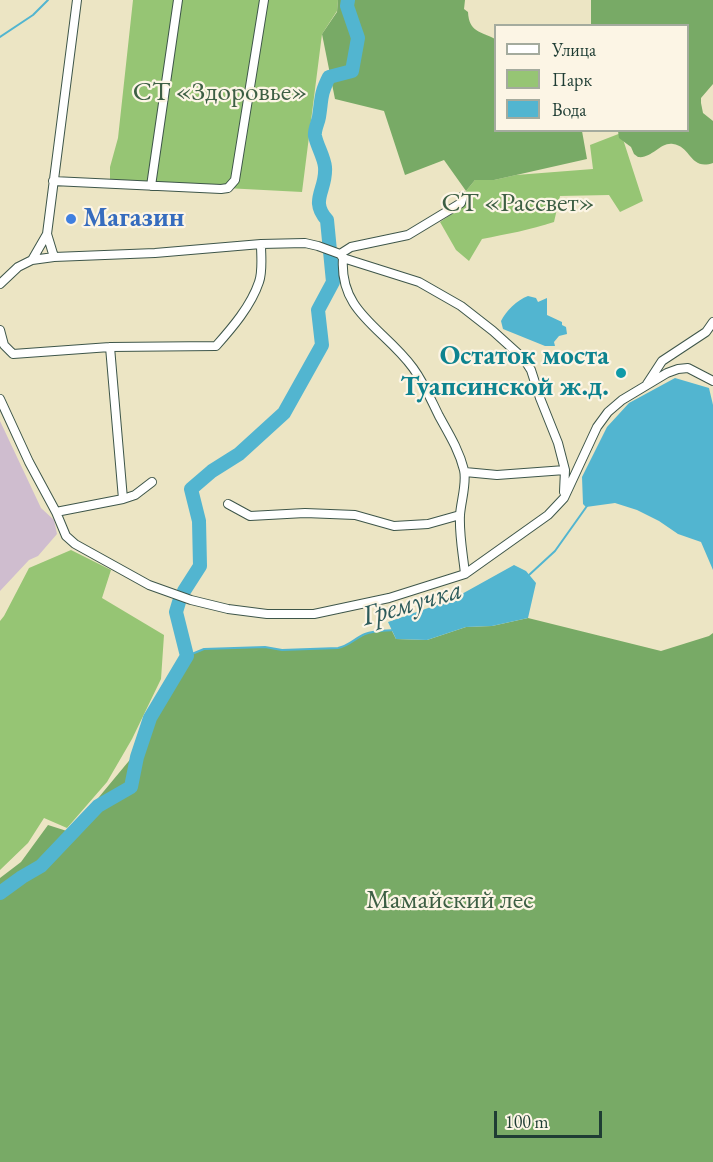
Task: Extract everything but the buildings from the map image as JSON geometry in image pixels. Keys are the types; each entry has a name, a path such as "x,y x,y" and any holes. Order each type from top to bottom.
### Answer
{"street":[{"path":"54,257 47,234 77,0"},
{"path":"151,186 178,0"},
{"path":"53,181 228,188 235,180 264,0"},
{"path":"340,255 351,247 408,235 461,203 463,196"},
{"path":"32,260 47,234"},
{"path":"0,284 18,267 32,260 54,257 305,243 419,282 461,306 524,359 531,370 558,442 565,471 564,498"},
{"path":"0,330 4,345 13,354 110,347 216,346 248,304 260,281 261,244"},
{"path":"340,255 350,301 395,346 414,369 455,444 465,472 460,515 460,540 465,574"},
{"path":"646,385 662,361 706,332 713,322"},
{"path":"110,347 123,499"},
{"path":"0,399 66,536 75,544 149,585 191,600 228,609 267,614 314,614 389,598 465,574 548,515 564,498 597,427 608,412 622,400 678,369 688,368 713,381"},
{"path":"465,472 497,475 565,471"},
{"path":"56,512 123,499 135,495 152,483"},
{"path":"228,504 250,516 304,513 355,515 394,526 428,524 460,515"}],"shaded area":[{"path":"0,421 41,508 54,520 57,534 38,556 29,560 0,591"}],"green space":[{"name":"СТ «Здоровье»","path":"133,0 338,0 337,11 322,34 302,192 110,182 110,167 118,138"},
{"path":"338,0 465,0 464,9 468,12 473,27 494,39 494,132 582,132 587,159 494,180 475,180 466,191 444,160 405,175 384,111 335,99 322,34 337,12"},
{"path":"591,0 713,0 713,84 701,98 701,103 703,113 713,121 713,163 700,164 684,149 673,144 664,145 648,156 638,157 631,147 619,138 618,132 689,132 689,24 591,24"},
{"name":"СТ «Рассвет»","path":"621,133 643,201 620,212 609,195 560,196 554,222 482,239 469,261 456,250 440,222 462,207 466,191 475,180 593,169 590,145"},
{"path":"71,550 111,570 102,598 164,635 161,679 132,739 107,782 67,828 44,818 28,843 0,870 0,621 29,568"},
{"name":"Мамайский лес","path":"528,618 661,651 713,633 713,1162 0,1162 0,878 21,862 48,825 70,832 133,756 188,656 204,649 338,648 369,633 379,631 392,631 396,639 427,640 466,627 492,626"}],"water":[{"path":"528,296 536,298 538,302 547,298 547,315 562,322 562,325 566,327 567,334 559,336 554,342 555,346 545,346 503,329 501,321 506,313"},
{"path":"675,378 709,388 713,405 713,570 701,542 678,534 637,510 615,503 586,507 583,504 582,477 607,427 629,403"},
{"path":"514,565 526,571 536,583 528,618 492,626 466,627 427,640 396,639 388,622 451,600"}],"waterway":[{"path":"0,37 33,15 48,0"},
{"path":"184,591 200,566 199,521 191,489 212,471 239,454 284,413 322,345 318,310 333,282 327,220 319,207 325,167 315,134 323,93 329,77 352,71 358,38 347,6 348,0"},
{"name":"Гремучка","path":"529,575 555,551 587,506"},
{"path":"0,893 41,866 98,806 131,787 137,757 150,718 187,656 176,612 179,602"},
{"name":"Гремучка","path":"187,656 204,649 338,648 369,633 395,630"}],"place":[{"name":"Магазин","path":"71,219"},
{"name":"Остаток моста Туапсинской ж.д.","path":"621,373"}]}
